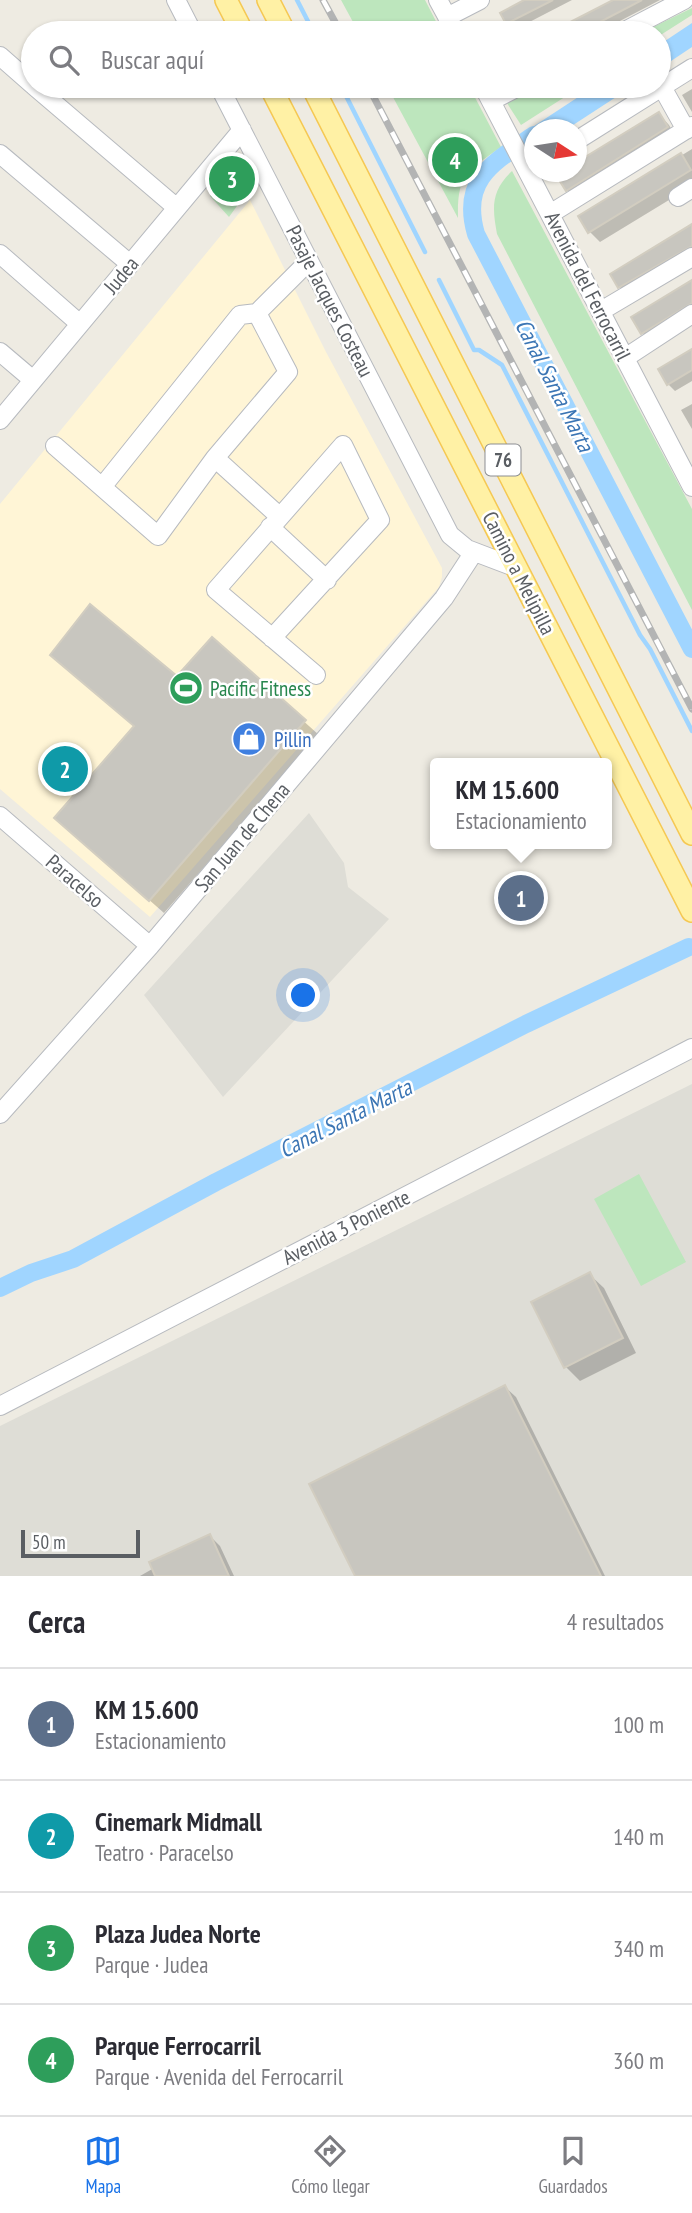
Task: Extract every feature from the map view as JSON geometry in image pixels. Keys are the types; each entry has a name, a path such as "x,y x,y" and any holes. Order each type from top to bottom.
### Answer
{"main road":[{"path":"226,0 237,21"},
{"path":"268,0 279,21"},
{"name":"Camino a Melipilla","path":"276,98 692,911"},
{"name":"Camino a Melipilla","path":"318,98 692,834"}],"street":[{"path":"176,0 186,21"},
{"path":"438,0 449,21"},
{"path":"447,17 480,0"},
{"path":"644,21 684,0"},
{"path":"0,57 21,74"},
{"path":"671,81 692,68"},
{"path":"49,98 177,208"},
{"name":"Pasaje Jacques Costeau","path":"225,98 440,517 454,539 474,552"},
{"path":"587,134 644,98"},
{"path":"550,214 689,128 669,98"},
{"name":"Avenida del Ferrocarril","path":"491,101 524,159"},
{"name":"Judea","path":"0,419 242,130"},
{"path":"0,154 130,264"},
{"name":"Avenida del Ferrocarril","path":"535,182 691,483"},
{"path":"0,254 80,324"},
{"path":"601,312 692,257"},
{"path":"102,487 240,314 257,313 309,261"},
{"path":"55,446 158,536 215,458 288,372 257,313"},
{"path":"625,358 692,314"},
{"path":"0,352 33,380"},
{"path":"272,638 380,520 343,445 216,590 272,638 316,675"},
{"path":"215,458 327,580"},
{"path":"474,552 517,568"},
{"name":"San Juan de Chena","path":"0,1114 150,946 444,598 474,552"},
{"name":"Paracelso","path":"0,816 150,946"},
{"name":"Avenida 3 Poniente","path":"0,1406 692,1048"}],"shaded area":[{"path":"250,200 326,352 442,568 442,577 439,587 150,917 0,789 0,504"},
{"path":"309,813 344,863 348,887 389,919 223,1097 144,995"},
{"path":"692,1084 692,1576 0,1576 0,1426"}],"green space":[{"path":"341,0 425,0 436,21 352,21"},
{"path":"692,8 692,15 671,28 671,21 665,21"},
{"path":"393,98 475,98 501,147 473,168 462,182 458,218"},
{"path":"563,98 530,119 524,119 521,125 505,100"},
{"path":"233,166 247,192 229,217 210,196"},
{"path":"512,171 692,509 692,610 497,234 495,200 500,185"},
{"path":"639,1174 686,1262 641,1286 594,1199"}],"water":[{"path":"692,23 692,47 671,61 671,37"},
{"path":"577,98 615,98 582,119 545,119"}],"building":[{"path":"524,0 553,0 512,21 504,21 500,13"},
{"path":"613,0 642,0 602,21 572,21"},
{"path":"659,112 668,127 587,178 587,156"},
{"path":"681,153 691,170 588,233 578,216"},
{"path":"560,182 580,182 566,191"},
{"path":"692,224 692,246 618,288 610,274"},
{"path":"692,280 692,303 641,334 631,317"},
{"path":"692,349 692,370 667,385 658,369"},
{"path":"90,604 177,676 212,637 306,720 149,901 54,818 134,726 50,655"},
{"path":"590,1272 623,1338 564,1368 531,1302"},
{"path":"505,1385 601,1576 355,1576 309,1484"},
{"path":"210,1534 229,1576 155,1576 149,1562"}],"waterway":[{"path":"297,0 308,21"},
{"path":"347,98 425,252"},
{"name":"Canal Santa Marta","path":"524,142 494,164 477,186 472,215 476,234 692,649"},
{"path":"439,280 474,350 479,350 502,365 692,731"},
{"name":"Canal Santa Marta","path":"0,1288 31,1273 73,1259 216,1182 526,1024 689,947"}],"railway":[{"path":"323,0 334,21"},
{"path":"374,98 692,709"}],"place":[{"name":"Parque Ferrocarril","path":"455,160"},
{"name":"Plaza Judea Norte","path":"232,179"},
{"name":"Pacific Fitness","path":"186,688"},
{"name":"Pillin","path":"249,739"},
{"name":"Cinemark Midmall","path":"65,769"},
{"name":"KM 15.600","path":"521,898"}]}
